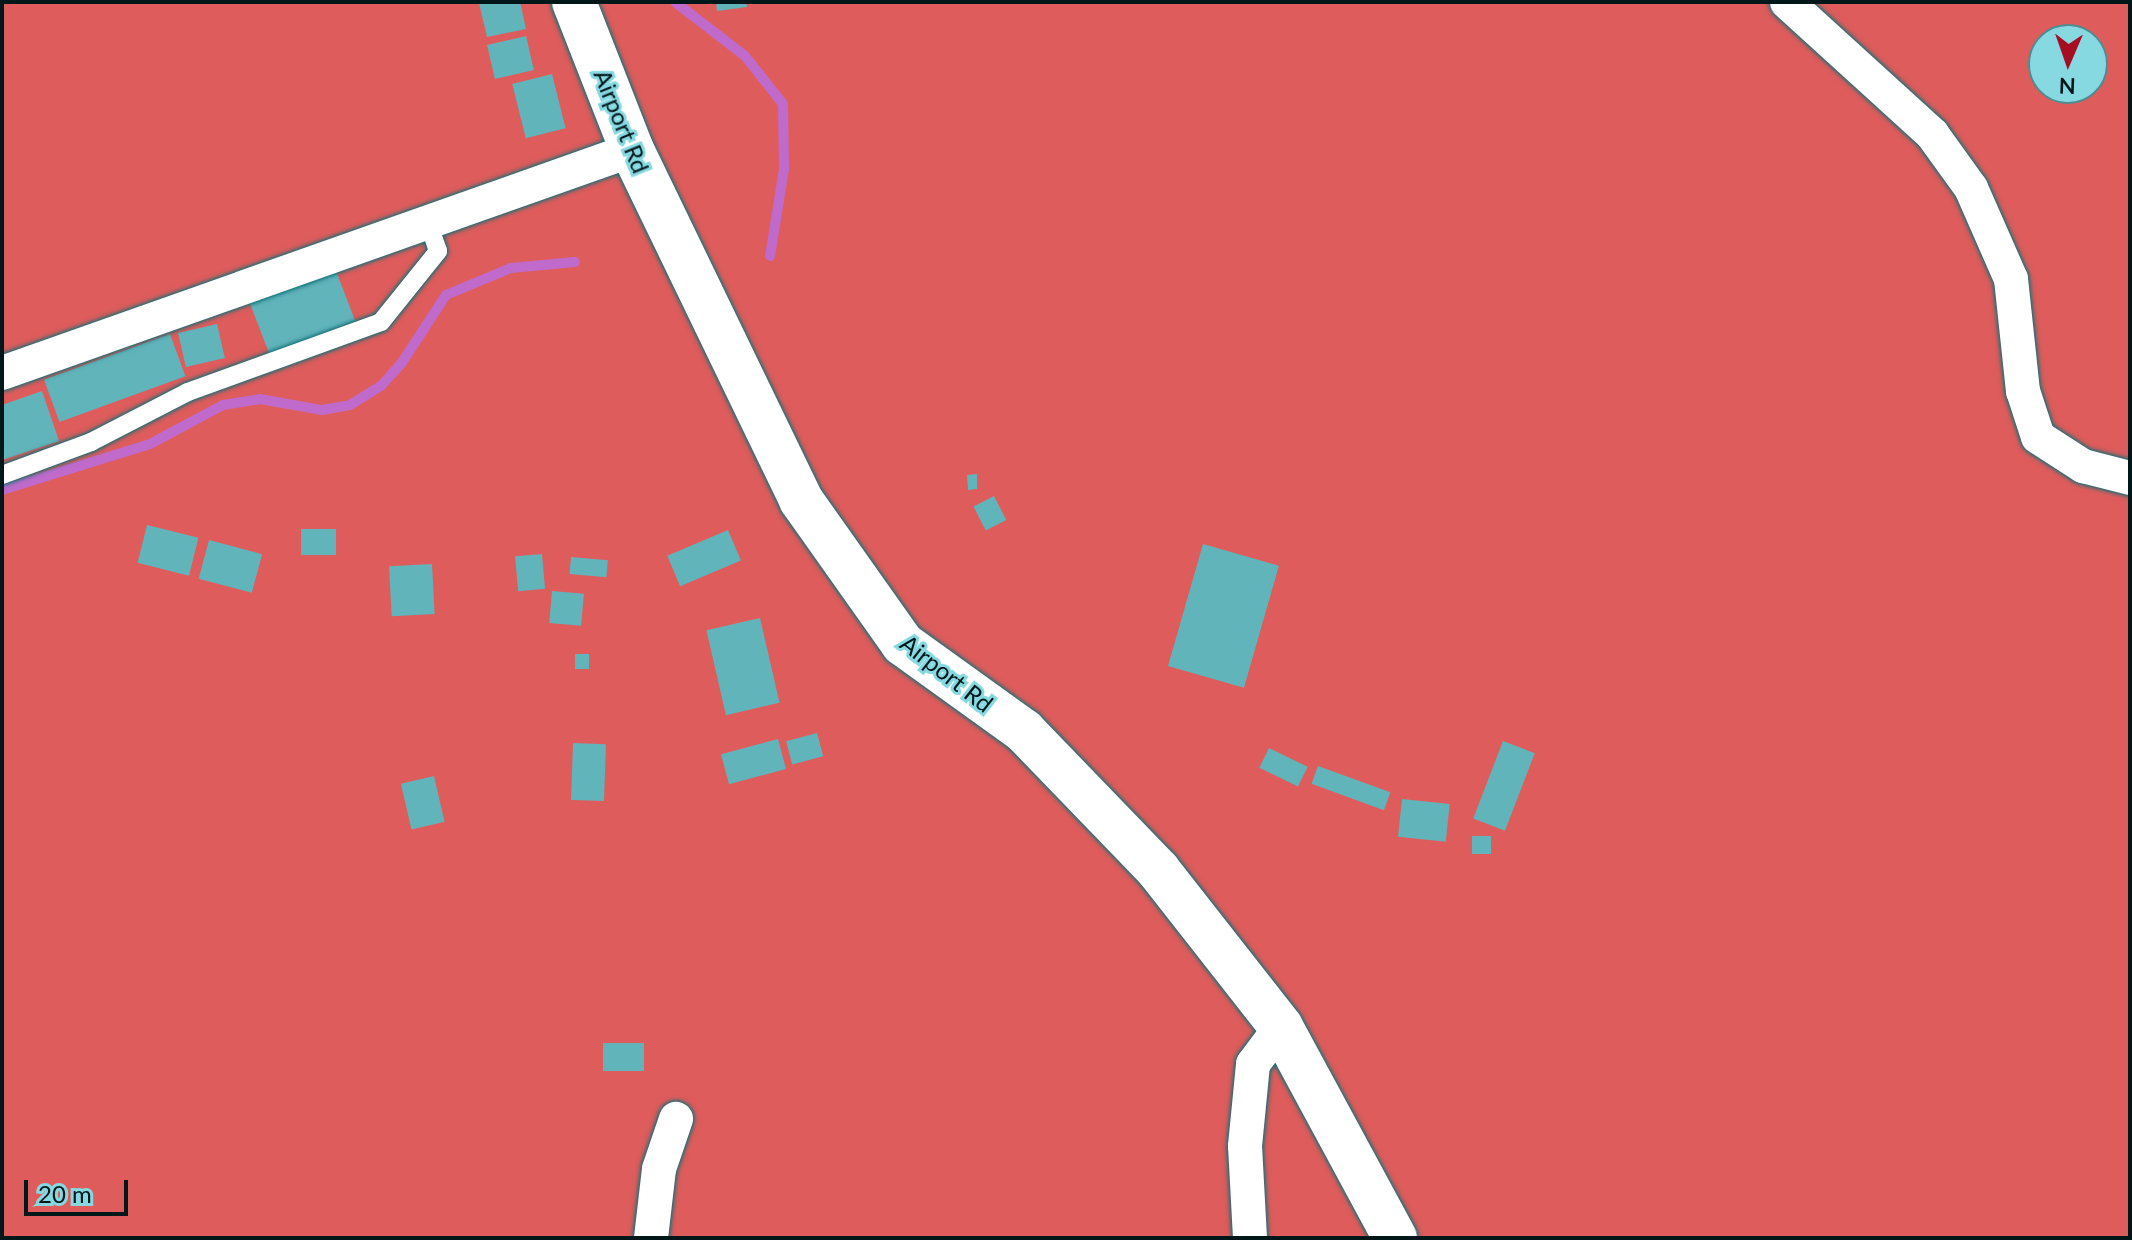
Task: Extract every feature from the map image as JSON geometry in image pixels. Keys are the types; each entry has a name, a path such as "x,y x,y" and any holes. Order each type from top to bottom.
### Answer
{"main road":[{"name":"Airport Rd","path":"574,2 632,150 801,500 903,644 1024,731 1158,870 1281,1027 1395,1238"}],"street":[{"path":"1787,2 1932,134 1971,188 2011,279 2023,391 2038,437 2083,466 2130,478"},
{"path":"2,373 632,150"},
{"path":"1250,1238 1245,1146 1253,1064 1281,1027"},
{"path":"651,1238 659,1169 676,1119"}],"lane":[{"path":"2,475 91,442 188,392 381,322 438,251 428,222"}],"shaded area":[{"path":"2,2 2130,2 2130,1238 2,1238"}],"building":[{"path":"520,2 526,29 487,37 479,3"},
{"path":"716,2 746,2 747,7 717,11"},
{"path":"526,36 534,70 495,79 487,45"},
{"path":"552,74 566,128 526,138 512,84"},
{"path":"333,263 355,321 269,354 247,296"},
{"path":"217,324 225,358 186,367 178,333"},
{"path":"170,334 185,376 59,422 44,380"},
{"path":"42,391 59,441 2,460 2,405"},
{"path":"977,474 977,489 968,490 967,475"},
{"path":"994,496 1006,520 986,530 974,506"},
{"path":"147,525 198,538 189,576 138,563"},
{"path":"301,529 336,529 336,555 301,555"},
{"path":"728,530 741,560 680,586 667,556"},
{"path":"209,540 262,554 252,593 199,579"},
{"path":"1203,544 1279,566 1244,688 1168,666"},
{"path":"542,554 545,589 518,591 515,556"},
{"path":"571,557 608,560 606,577 570,574"},
{"path":"432,564 435,614 392,616 389,566"},
{"path":"552,591 584,594 581,626 549,623"},
{"path":"760,618 780,703 726,715 706,630"},
{"path":"575,654 589,654 589,669 575,669"},
{"path":"817,733 823,756 792,764 786,741"},
{"path":"778,739 786,769 729,784 721,754"},
{"path":"1503,741 1535,753 1505,831 1473,818"},
{"path":"573,743 606,744 604,801 571,800"},
{"path":"1269,748 1308,767 1298,787 1259,768"},
{"path":"1318,766 1390,792 1384,810 1312,784"},
{"path":"434,776 445,822 411,829 401,784"},
{"path":"1402,799 1450,804 1446,842 1398,837"},
{"path":"1472,836 1491,836 1491,854 1472,854"},
{"path":"603,1043 644,1043 644,1071 603,1071"}],"waterway":[{"path":"675,2 745,56 783,104 784,169 770,256"},
{"path":"2,490 150,444 223,405 260,399 322,410 350,405 381,386 401,364 446,295 511,268 575,262"}]}
